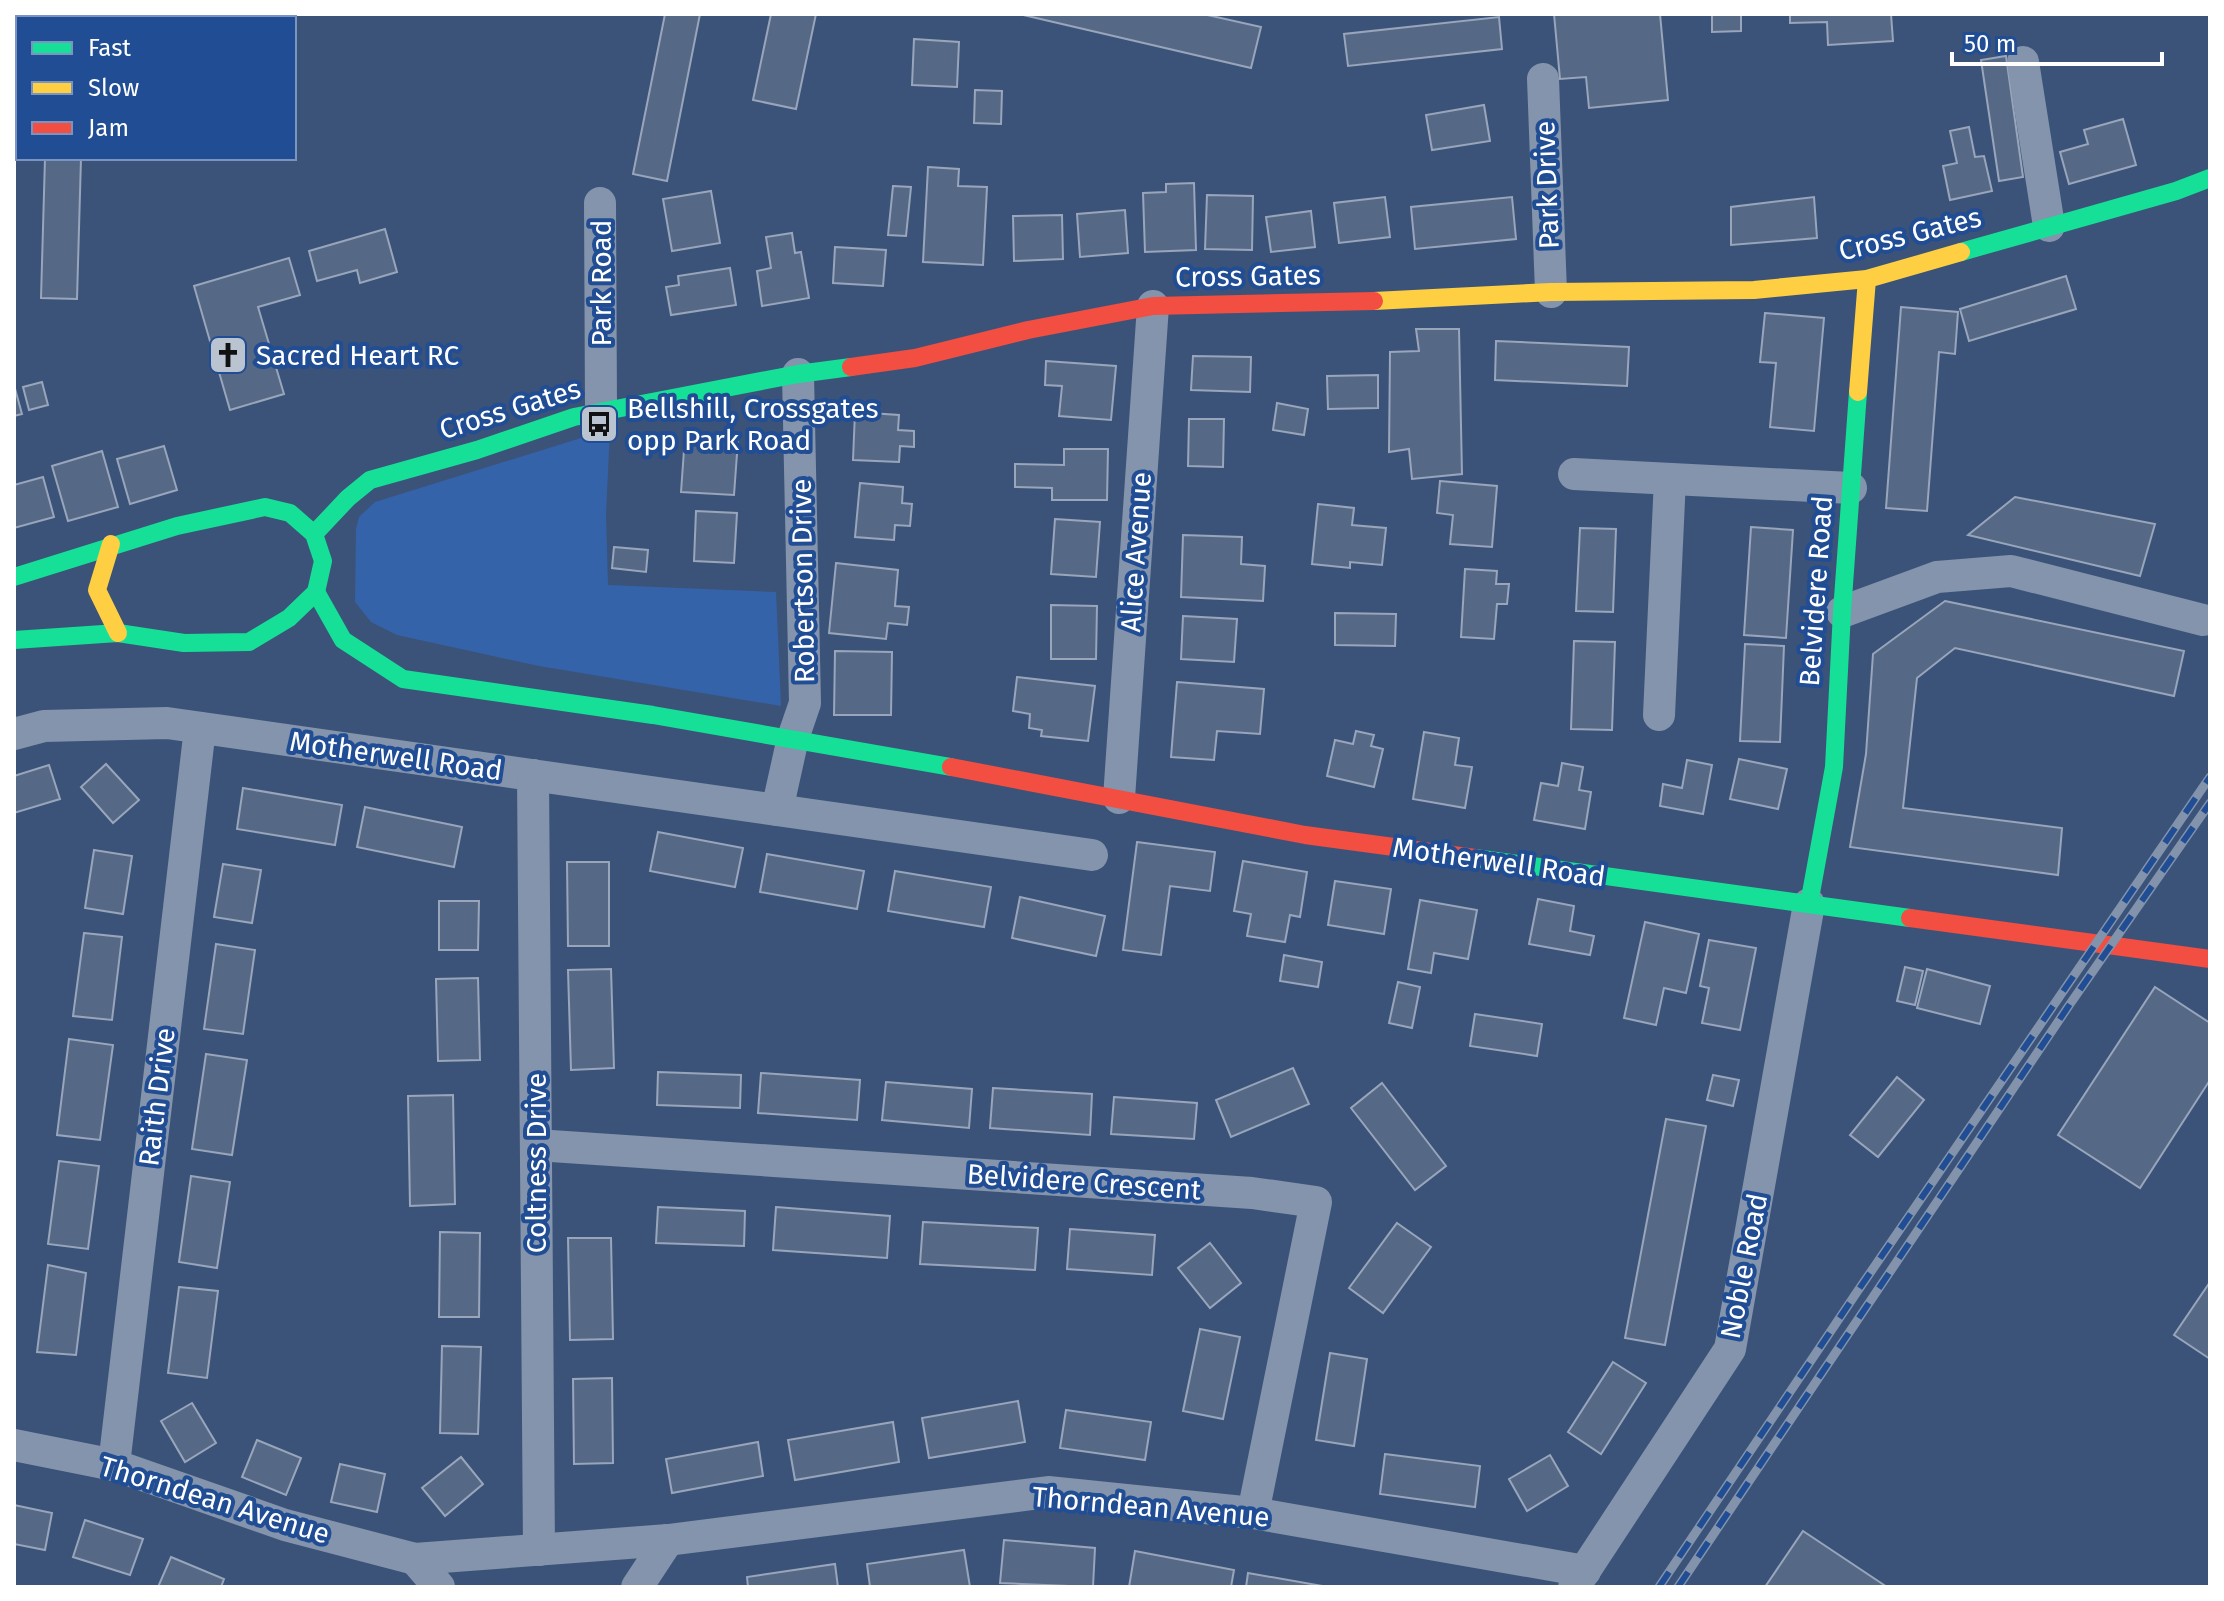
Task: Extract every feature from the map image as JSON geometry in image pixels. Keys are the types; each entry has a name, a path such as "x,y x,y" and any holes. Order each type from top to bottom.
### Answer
{"main road":[{"name":"Cross Gates","path":"314,534 370,480 477,450 574,417 798,374 915,358 1028,330 1153,306 1331,303 1551,292 1754,290 1867,279 2176,191 2210,178"},
{"name":"Belvidere Road","path":"1809,904 1834,767 1842,612 1867,279"},
{"path":"14,577 111,544 265,507 290,513 314,534 323,561 316,592 289,618 249,642 184,643 118,633 14,640"},
{"path":"111,544 97,590 118,633"},
{"name":"Motherwell Road","path":"316,592 343,640 403,679 793,738 1305,835 2210,959"}],"street":[{"path":"2023,62 2049,226"},
{"name":"Park Drive","path":"1543,79 1551,292"},
{"name":"Park Road","path":"600,203 601,410"},
{"name":"Alice Avenue","path":"1119,798 1153,306"},
{"name":"Robertson Drive","path":"793,738 805,703 798,374"},
{"path":"1574,474 1851,488"},
{"path":"1659,715 1670,479"},
{"path":"1842,612 1937,577 2011,571 2203,620"},
{"name":"Motherwell Road","path":"14,734 44,726 167,723 1092,855"},
{"name":"Raith Drive","path":"114,1465 200,728"},
{"path":"777,810 793,738"},
{"name":"Coltness Drive","path":"533,775 539,1550"},
{"name":"Noble Road","path":"1579,1579 1730,1349 1809,904"},
{"name":"Belvidere Crescent","path":"536,1145 1252,1193 1316,1202 1253,1513"},
{"name":"Thorndean Avenue","path":"14,1445 114,1465 285,1525 415,1559 668,1540 1048,1492 1253,1513 1579,1579"},
{"path":"637,1587 668,1540"},
{"path":"415,1559 439,1587"}],"shaded area":[{"path":"610,429 606,514 608,585 776,592 781,706 539,666 397,635 371,622 355,602 356,529 359,517 375,502"}],"building":[{"path":"665,14 700,14 667,181 633,174"},
{"path":"771,14 816,14 796,109 753,100"},
{"path":"1019,14 1203,14 1261,27 1251,68"},
{"path":"1554,14 1660,14 1668,100 1589,108 1586,77 1560,79"},
{"path":"1712,14 1741,14 1741,31 1712,32"},
{"path":"1790,14 1891,14 1893,41 1828,45 1827,22 1790,23"},
{"path":"1499,17 1502,49 1348,66 1344,34"},
{"path":"914,39 959,42 957,87 912,85"},
{"path":"2006,56 2023,177 1999,181 1981,60"},
{"path":"975,90 1002,91 1001,124 974,123"},
{"path":"1484,105 1490,141 1432,150 1426,115"},
{"path":"2123,119 2136,165 2069,184 2060,152 2088,144 2084,130"},
{"path":"1969,127 1975,157 1984,156 1992,191 1950,200 1943,166 1957,163 1950,131"},
{"path":"45,160 81,160 77,299 41,298"},
{"path":"928,167 959,169 958,186 987,187 983,265 923,262"},
{"path":"1194,183 1196,250 1145,252 1143,193 1166,192 1166,184"},
{"path":"893,186 911,187 906,236 888,235"},
{"path":"711,191 720,243 672,251 663,199"},
{"path":"1207,195 1253,196 1252,250 1205,249"},
{"path":"1385,197 1390,237 1339,243 1334,203"},
{"path":"1512,197 1516,239 1415,249 1411,207"},
{"path":"1814,197 1817,238 1731,245 1731,207"},
{"path":"1125,210 1128,253 1080,257 1077,214"},
{"path":"1311,211 1315,247 1271,252 1266,217"},
{"path":"1062,215 1063,259 1014,261 1013,216"},
{"path":"385,229 397,272 360,283 357,270 317,281 309,251"},
{"path":"792,233 795,253 801,252 809,298 762,306 757,271 771,268 766,237"},
{"path":"835,247 886,250 883,286 833,283"},
{"path":"289,258 300,295 258,307 284,394 230,410 194,286"},
{"path":"730,268 736,305 671,315 666,287 679,285 678,276"},
{"path":"2066,276 2076,309 1969,341 1960,309"},
{"path":"1901,307 1958,312 1955,354 1939,352 1927,511 1886,508"},
{"path":"1765,313 1824,318 1814,431 1770,427 1776,363 1760,362"},
{"path":"1416,329 1459,329 1462,474 1412,479 1409,449 1389,452 1390,352 1419,351"},
{"path":"1496,341 1629,347 1627,386 1495,380"},
{"path":"1193,356 1251,357 1250,392 1191,390"},
{"path":"1046,361 1116,366 1111,420 1059,416 1062,386 1045,385"},
{"path":"1378,375 1378,408 1328,409 1327,376"},
{"path":"42,382 48,405 29,410 23,387"},
{"path":"14,385 22,414 14,416"},
{"path":"1277,403 1308,409 1304,435 1273,430"},
{"path":"855,412 899,415 898,430 914,431 914,447 900,446 899,462 853,460"},
{"path":"1189,419 1224,419 1223,467 1188,466"},
{"path":"685,436 738,440 734,495 681,492"},
{"path":"164,446 177,490 130,504 117,459"},
{"path":"1064,449 1108,449 1107,500 1052,500 1052,488 1015,487 1015,464 1064,465"},
{"path":"102,451 118,507 68,521 52,466"},
{"path":"43,477 54,517 14,528 14,485"},
{"path":"1440,481 1497,486 1492,547 1450,544 1453,515 1437,513"},
{"path":"860,483 903,487 902,503 912,504 910,526 895,525 894,540 855,537"},
{"path":"2015,497 2155,524 2140,576 1968,535"},
{"path":"1318,504 1354,508 1352,525 1386,528 1382,565 1350,562 1350,568 1312,564"},
{"path":"696,511 737,513 734,563 694,561"},
{"path":"1055,519 1100,522 1096,577 1051,574"},
{"path":"1751,527 1793,530 1786,638 1744,635"},
{"path":"1580,528 1616,529 1613,612 1576,611"},
{"path":"1183,535 1242,537 1241,564 1265,566 1263,601 1181,597"},
{"path":"614,547 648,550 646,572 612,568"},
{"path":"836,563 898,570 895,606 909,607 907,625 888,623 886,639 829,633"},
{"path":"1465,569 1497,571 1496,584 1509,584 1507,604 1497,604 1494,639 1461,637"},
{"path":"1945,601 2184,651 2174,696 1955,648 1917,678 1903,808 2062,828 2058,875 1850,847 1866,754 1873,654"},
{"path":"1051,605 1097,606 1096,659 1051,659"},
{"path":"1335,613 1396,614 1395,646 1335,645"},
{"path":"1183,616 1237,619 1234,662 1181,659"},
{"path":"1574,641 1615,642 1612,730 1571,729"},
{"path":"1745,644 1784,646 1780,742 1740,741"},
{"path":"835,651 892,652 891,715 834,715"},
{"path":"1017,677 1095,686 1088,741 1041,736 1042,730 1029,728 1030,714 1013,711"},
{"path":"1177,682 1264,689 1260,734 1217,731 1214,760 1171,757"},
{"path":"1356,731 1374,735 1371,746 1383,749 1374,787 1327,776 1335,740 1353,744"},
{"path":"1424,732 1459,738 1455,765 1472,767 1465,808 1413,799"},
{"path":"1739,759 1787,769 1778,809 1730,799"},
{"path":"1687,760 1712,765 1703,814 1660,806 1663,784 1682,788"},
{"path":"1562,763 1583,767 1579,790 1591,792 1585,829 1534,820 1541,783 1558,786"},
{"path":"106,764 139,800 113,823 81,787"},
{"path":"49,765 60,799 14,813 14,776"},
{"path":"243,788 342,805 335,845 237,829"},
{"path":"365,807 462,827 454,867 357,847"},
{"path":"658,832 743,848 735,887 650,871"},
{"path":"1137,842 1215,852 1210,891 1170,886 1161,955 1123,950"},
{"path":"94,850 132,856 123,914 85,908"},
{"path":"767,854 864,871 857,909 760,892"},
{"path":"1243,861 1307,872 1300,917 1290,915 1285,942 1247,936 1251,914 1234,911"},
{"path":"567,862 609,862 609,946 568,946"},
{"path":"223,864 261,870 252,923 214,917"},
{"path":"895,871 991,887 984,927 888,911"},
{"path":"1335,881 1391,889 1384,934 1328,925"},
{"path":"1020,897 1105,916 1096,956 1012,938"},
{"path":"1538,899 1574,906 1570,931 1594,936 1590,955 1529,944"},
{"path":"1420,900 1477,910 1468,959 1434,953 1431,973 1408,969"},
{"path":"439,901 479,901 478,950 439,950"},
{"path":"1645,922 1699,934 1686,993 1664,988 1656,1025 1624,1018"},
{"path":"84,933 122,937 112,1020 73,1016"},
{"path":"1709,940 1756,948 1740,1030 1702,1023 1709,988 1700,986"},
{"path":"216,944 255,950 243,1034 204,1029"},
{"path":"1284,955 1322,962 1318,987 1280,981"},
{"path":"1905,967 1923,971 1915,1005 1897,1001"},
{"path":"611,969 614,1068 571,1070 568,970"},
{"path":"1927,969 1990,986 1980,1024 1917,1008"},
{"path":"478,978 480,1060 438,1061 436,979"},
{"path":"1398,982 1420,987 1412,1028 1389,1023"},
{"path":"2155,987 2210,1023 2210,1080 2140,1188 2058,1135"},
{"path":"1475,1014 1542,1024 1537,1056 1470,1046"},
{"path":"69,1039 113,1045 100,1140 57,1135"},
{"path":"206,1054 247,1060 232,1155 192,1149"},
{"path":"1293,1068 1309,1104 1231,1137 1216,1100"},
{"path":"658,1072 741,1075 740,1108 657,1105"},
{"path":"761,1073 860,1080 857,1120 758,1113"},
{"path":"1713,1075 1739,1080 1733,1106 1707,1100"},
{"path":"1897,1077 1924,1100 1878,1157 1850,1135"},
{"path":"886,1082 972,1089 969,1128 882,1120"},
{"path":"1382,1083 1446,1166 1415,1190 1351,1108"},
{"path":"993,1088 1092,1094 1090,1135 990,1128"},
{"path":"453,1095 455,1204 410,1206 408,1096"},
{"path":"1114,1097 1197,1103 1194,1139 1111,1134"},
{"path":"1666,1119 1706,1126 1665,1345 1625,1338"},
{"path":"59,1161 99,1166 88,1249 48,1244"},
{"path":"191,1176 230,1182 217,1268 179,1262"},
{"path":"658,1207 745,1211 744,1246 656,1243"},
{"path":"776,1207 890,1216 887,1258 773,1250"},
{"path":"923,1222 1038,1228 1035,1270 920,1264"},
{"path":"1397,1223 1431,1247 1383,1313 1349,1288"},
{"path":"1070,1229 1155,1235 1152,1275 1067,1269"},
{"path":"440,1232 480,1233 479,1317 439,1317"},
{"path":"568,1238 611,1238 613,1339 570,1340"},
{"path":"1210,1243 1241,1283 1210,1308 1178,1268"},
{"path":"48,1265 86,1273 76,1355 37,1352"},
{"path":"2210,1282 2210,1359 2174,1335"},
{"path":"179,1287 218,1291 207,1378 168,1373"},
{"path":"1200,1329 1240,1337 1223,1419 1183,1411"},
{"path":"442,1346 481,1347 478,1434 440,1433"},
{"path":"1330,1353 1367,1359 1354,1446 1316,1440"},
{"path":"1613,1362 1646,1383 1601,1454 1568,1432"},
{"path":"612,1378 613,1463 574,1464 573,1379"},
{"path":"1018,1401 1025,1442 929,1458 922,1418"},
{"path":"192,1403 216,1443 185,1462 161,1421"},
{"path":"1066,1410 1151,1422 1145,1460 1060,1448"},
{"path":"893,1422 899,1462 795,1480 788,1440"},
{"path":"257,1440 301,1458 286,1495 242,1477"},
{"path":"758,1442 763,1476 672,1493 666,1459"},
{"path":"1385,1454 1480,1466 1475,1507 1380,1494"},
{"path":"1550,1455 1568,1486 1527,1511 1509,1479"},
{"path":"461,1457 483,1484 445,1516 422,1488"},
{"path":"340,1464 385,1474 377,1512 331,1502"},
{"path":"14,1505 52,1513 45,1550 14,1544"},
{"path":"85,1520 143,1539 130,1575 73,1557"},
{"path":"1803,1531 1887,1587 1765,1587"},
{"path":"1004,1540 1095,1548 1093,1587 1000,1583"},
{"path":"964,1550 970,1587 870,1587 867,1564"},
{"path":"1135,1551 1234,1570 1231,1587 1129,1587"},
{"path":"171,1557 224,1579 221,1587 158,1587"},
{"path":"835,1564 838,1587 748,1587 747,1577"},
{"path":"1248,1573 1328,1587 1246,1587"}],"railway":[{"path":"1659,1587 2210,777"},
{"path":"1678,1587 2070,1004 2210,803"}],"traffic: fast":[{"path":"1961,252 2176,191 2210,178"},
{"path":"314,534 370,480 477,450 574,417 798,374 851,367"},
{"path":"1809,904 1834,767 1858,392"},
{"path":"14,577 177,526 265,507 290,513 314,534 323,561 316,592 289,618 249,642 184,643 118,633 14,640"},
{"path":"316,592 343,640 403,679 653,715 951,767"},
{"path":"1475,858 1910,918"}],"traffic: slow":[{"path":"1374,301 1551,292 1754,290 1867,279 1961,252"},
{"path":"1858,392 1867,279"},
{"path":"111,544 97,590 118,633"}],"traffic: jam":[{"path":"851,367 915,358 1028,330 1153,306 1374,301"},
{"path":"951,767 1305,835 1475,858"},
{"path":"1910,918 2210,959"}],"place":[{"name":"Sacred Heart RC","path":"228,355"},
{"name":"Bellshill, Crossgates opp Park Road","path":"599,424"}]}
